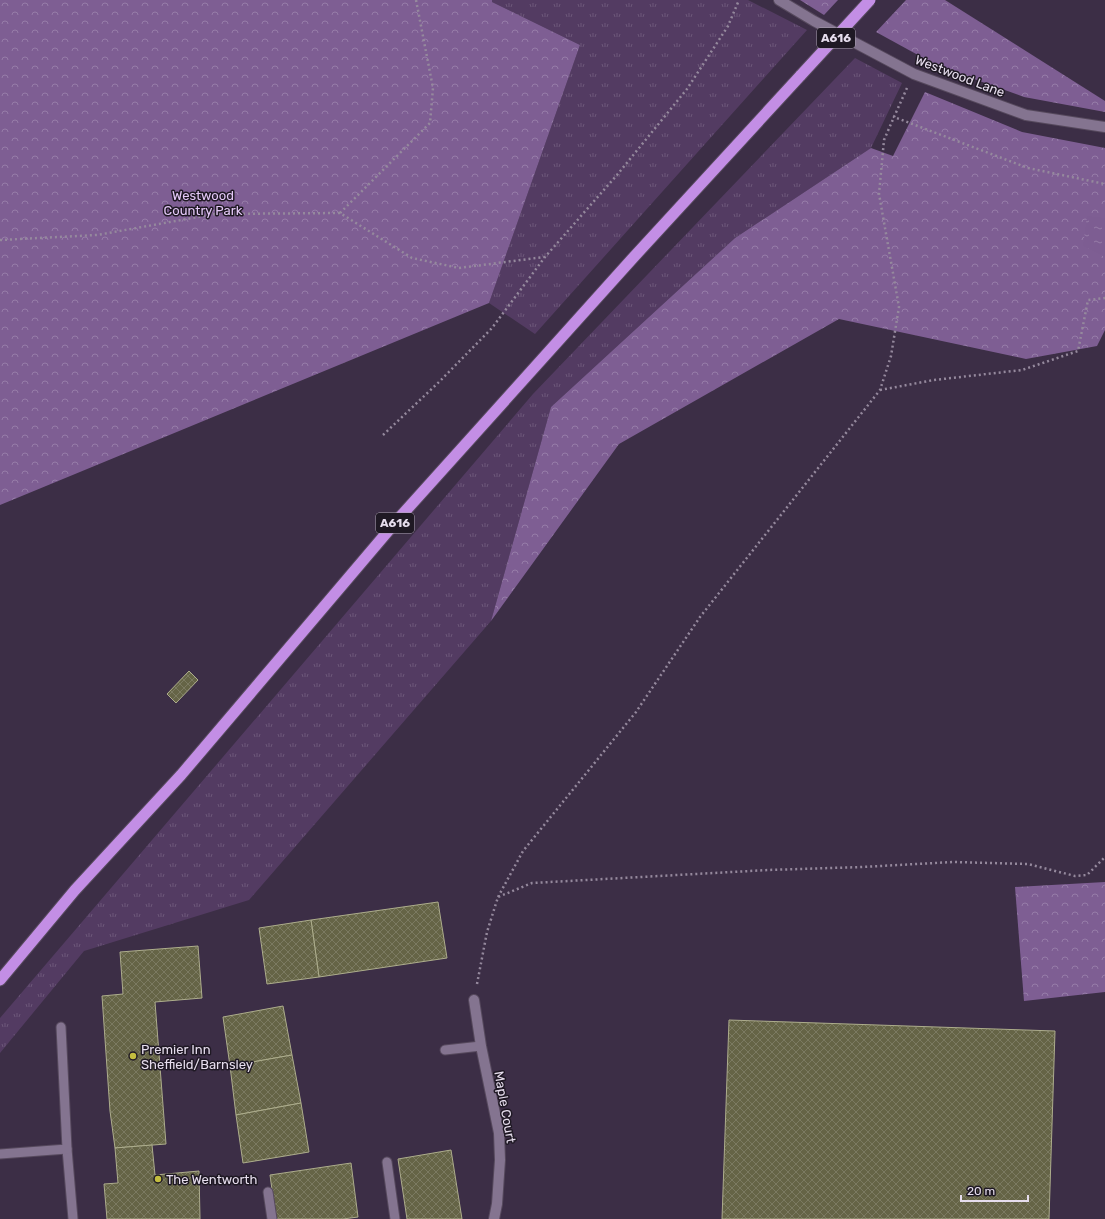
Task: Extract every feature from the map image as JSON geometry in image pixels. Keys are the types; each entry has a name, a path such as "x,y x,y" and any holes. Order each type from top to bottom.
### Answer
{"highway":[{"name":"A616","path":"0,980 75,890 181,775 400,517 632,259 870,0"}],"street":[{"name":"Westwood Lane","path":"778,0 814,21 914,74 1026,115 1105,127"},
{"name":"Maple Court","path":"474,1000 481,1046 499,1133 500,1167 497,1204 494,1219"}],"lane":[{"path":"61,1027 73,1219"},
{"path":"445,1050 481,1046"},
{"path":"0,1154 68,1149"},
{"path":"387,1162 395,1219"},
{"path":"268,1192 272,1219"}],"path":[{"path":"340,213 430,123 434,88 416,0"},
{"path":"383,435 434,387 492,328 545,257 687,90 728,26 739,0"},
{"path":"474,1000 487,932 498,897 523,851 636,712 700,616 880,390 892,356 899,307 879,194 884,140 914,74"},
{"path":"894,116 1028,168 1105,184"},
{"path":"0,240 97,235 215,214 340,213 412,258 459,268 545,257"},
{"path":"880,390 934,380 1022,370 1078,351 1088,300 1105,298"},
{"path":"498,897 532,883 768,870 953,862 1028,864 1075,876 1087,875 1105,857"}],"green space":[{"name":"Westwood Country Park","path":"0,0 492,0 492,2 580,45 489,303 0,505"},
{"path":"492,0 748,0 807,30 535,334 489,303 580,45 492,2"},
{"path":"800,0 838,0 824,15"},
{"path":"906,0 945,0 1105,101 1105,112 1024,97 938,66 876,32"},
{"path":"855,58 902,83 871,148 735,238 551,407 491,621 249,900 84,951 0,1053 0,1018 533,394"},
{"path":"925,92 1022,132 1105,148 1105,330 1097,346 1026,359 839,319 619,444 491,621 551,407 735,238 871,148 893,156"},
{"path":"1105,882 1105,992 1024,1001 1015,887"}],"water":[{"path":"1087,216 1105,218 1105,257 1083,246"}],"building":[{"path":"189,671 198,680 176,703 167,694"},
{"path":"438,902 447,958 319,977 311,920"},
{"path":"311,920 319,977 267,984 259,928"},
{"name":"Premier Inn Sheffield/Barnsley","path":"198,946 202,998 155,1002 166,1144 115,1148 110,1111 102,996 123,994 120,952"},
{"path":"283,1006 292,1055 230,1066 223,1017"},
{"path":"729,1020 1055,1031 1049,1219 722,1219"},
{"path":"292,1055 301,1103 236,1115 230,1066"},
{"path":"301,1103 309,1152 243,1163 236,1115"},
{"name":"The Wentworth","path":"152,1145 155,1175 199,1171 200,1219 107,1219 104,1184 118,1183 115,1148"},
{"path":"451,1150 462,1219 407,1219 398,1159"},
{"path":"351,1163 358,1217 343,1219 276,1219 270,1175"}],"place":[{"name":"Premier Inn Sheffield/Barnsley","path":"133,1056"},
{"name":"The Wentworth","path":"158,1179"}]}
